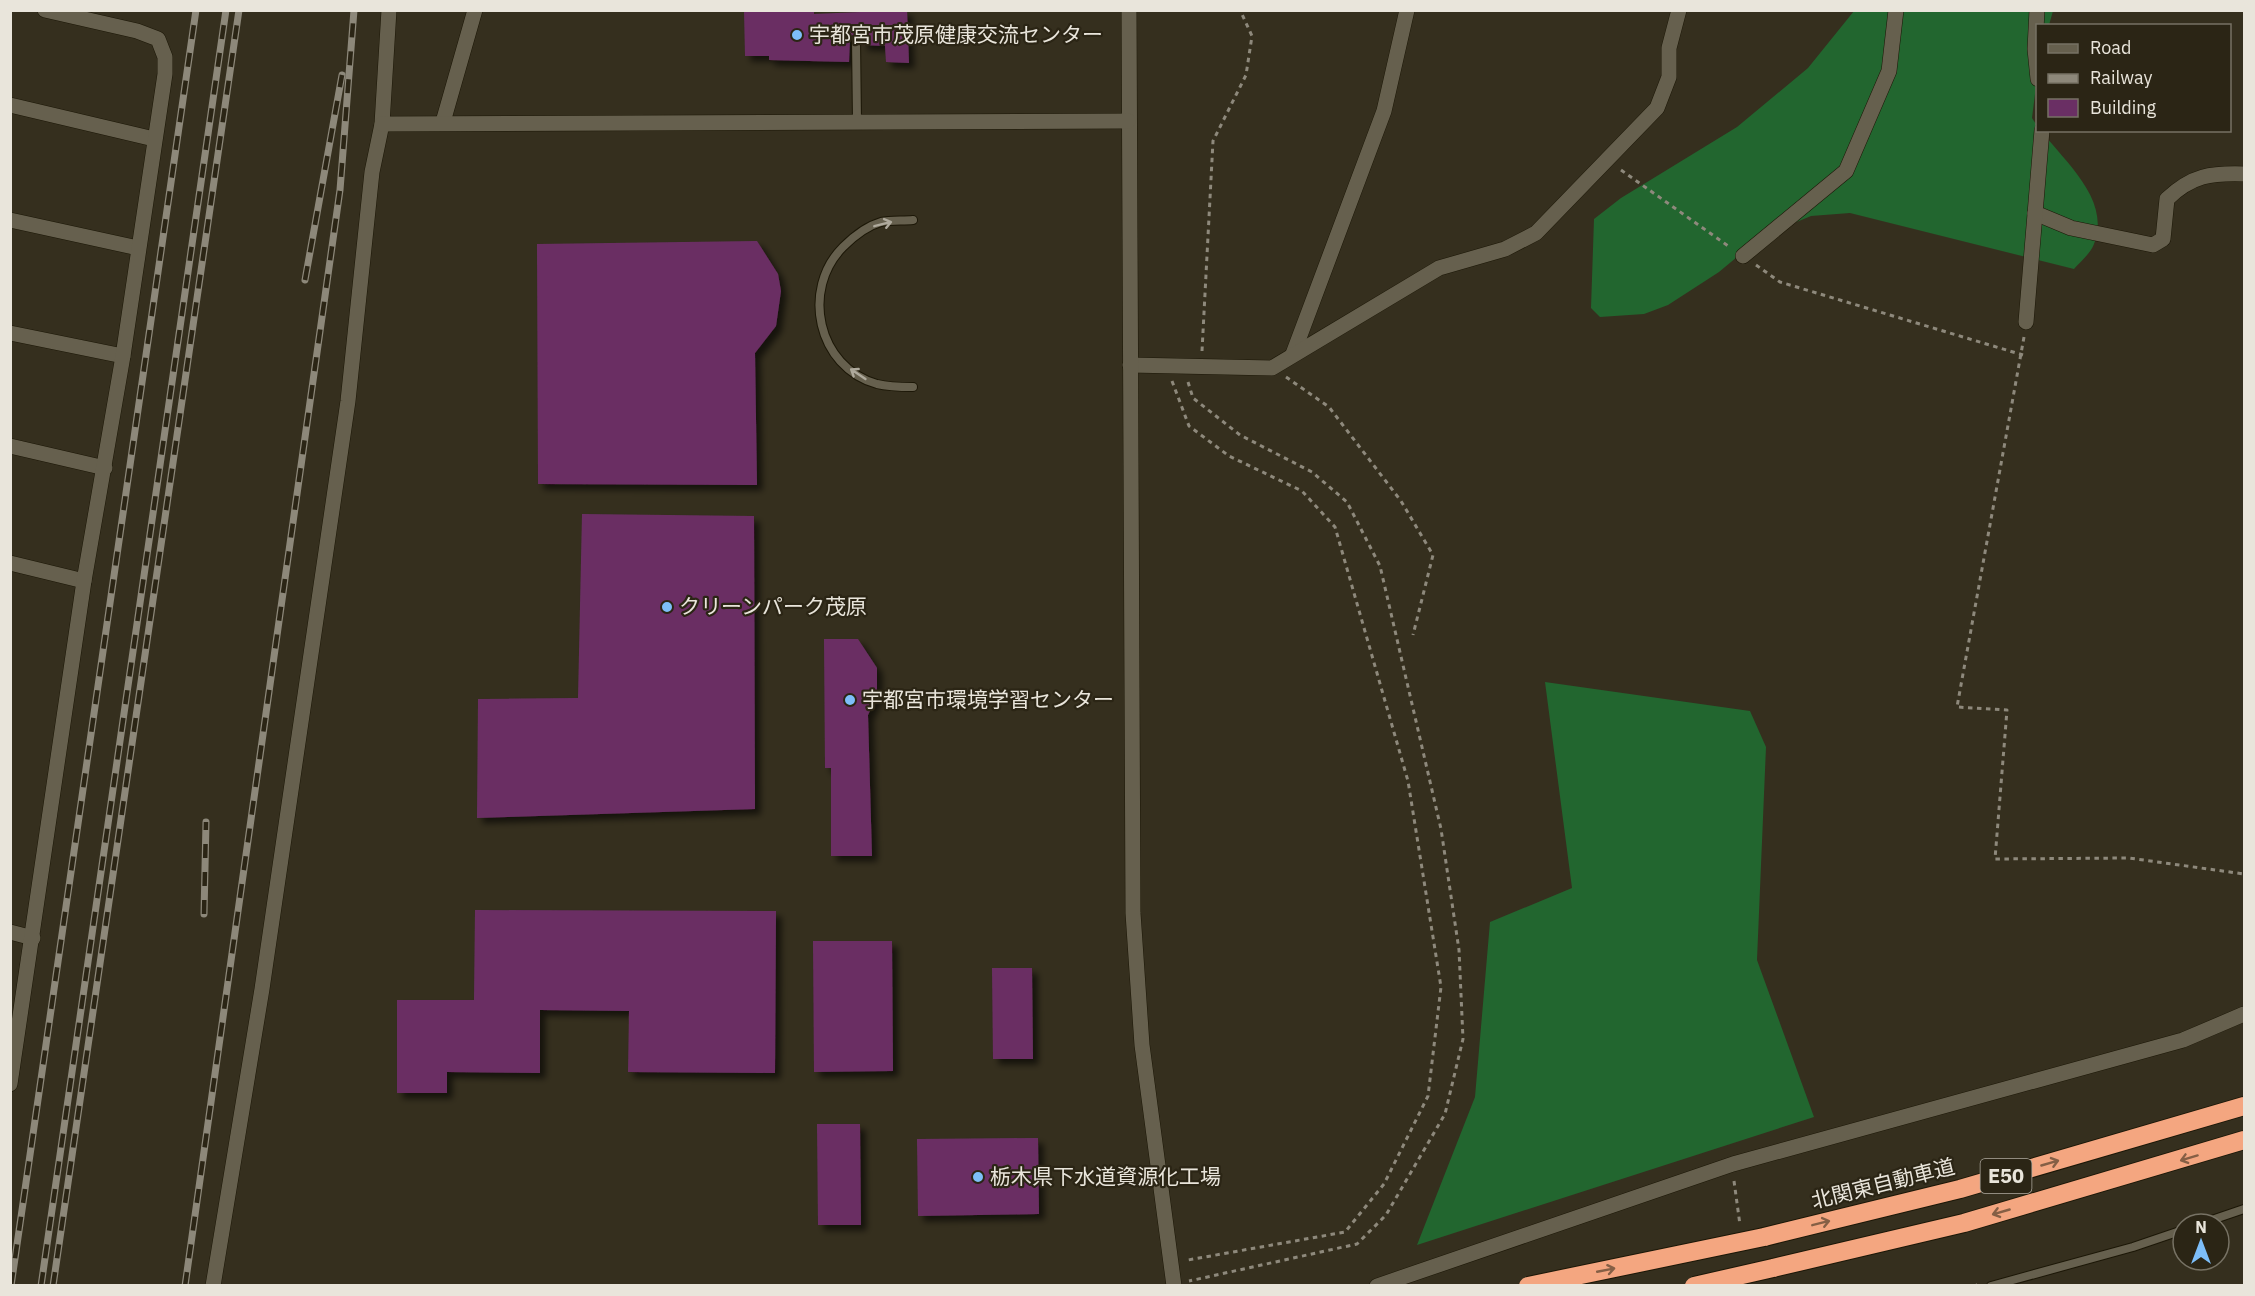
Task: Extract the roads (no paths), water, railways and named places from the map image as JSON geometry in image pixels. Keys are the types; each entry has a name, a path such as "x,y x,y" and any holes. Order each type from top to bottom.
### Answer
{"highway":[{"name":"北関東自動車道","path":"1528,1286 1764,1237 1960,1189 2244,1106"},
{"name":"E50","path":"1694,1286 1964,1223 2244,1140"}],"street":[{"path":"10,1084 84,581 123,356 165,74 165,57 158,39 137,31 45,10"},
{"path":"213,1286 262,989 348,401 372,172 382,124 389,10"},
{"path":"443,122 475,10"},
{"path":"1129,10 1133,913 1142,1045 1174,1285"},
{"path":"1293,354 1384,111 1407,10"},
{"path":"1130,364 1272,368 1439,267 1505,249 1536,232 1605,158 1657,108 1669,77 1669,48 1679,10"},
{"path":"1743,256 1846,171 1889,71 1896,10"},
{"path":"2036,30 2036,64"},
{"path":"10,105 154,139"},
{"path":"382,124 1128,121"},
{"path":"2026,322 2042,132"},
{"path":"2036,213 2071,228 2153,245 2163,239 2167,199 2182,184 2214,173 2244,174"},
{"path":"10,220 138,248"},
{"path":"10,333 123,356"},
{"path":"10,446 105,468"},
{"path":"10,563 84,581"},
{"path":"10,932 33,938"},
{"path":"1377,1286 1733,1164 2183,1040 2244,1014"}],"lane":[{"path":"855,39 856,122"},
{"path":"914,220 880,222 852,238 828,266 821,282 818,302 819,321 826,339 835,354 847,366 861,377 877,384 914,387"},
{"path":"1990,1286 2133,1247 2171,1234"}],"railway":[{"path":"11,1286 196,10"},
{"path":"41,1286 226,10"},
{"path":"53,1286 239,10"},
{"path":"185,1286 340,190 354,10"},
{"path":"305,280 342,75"},
{"path":"204,914 206,822"}],"place":[{"name":"宇都宮市茂原健康交流センター","path":"797,35"},
{"name":"クリーンパーク茂原","path":"667,607"},
{"name":"宇都宮市環境学習センター","path":"850,700"},
{"name":"栃木県下水道資源化工場","path":"978,1177"}]}
